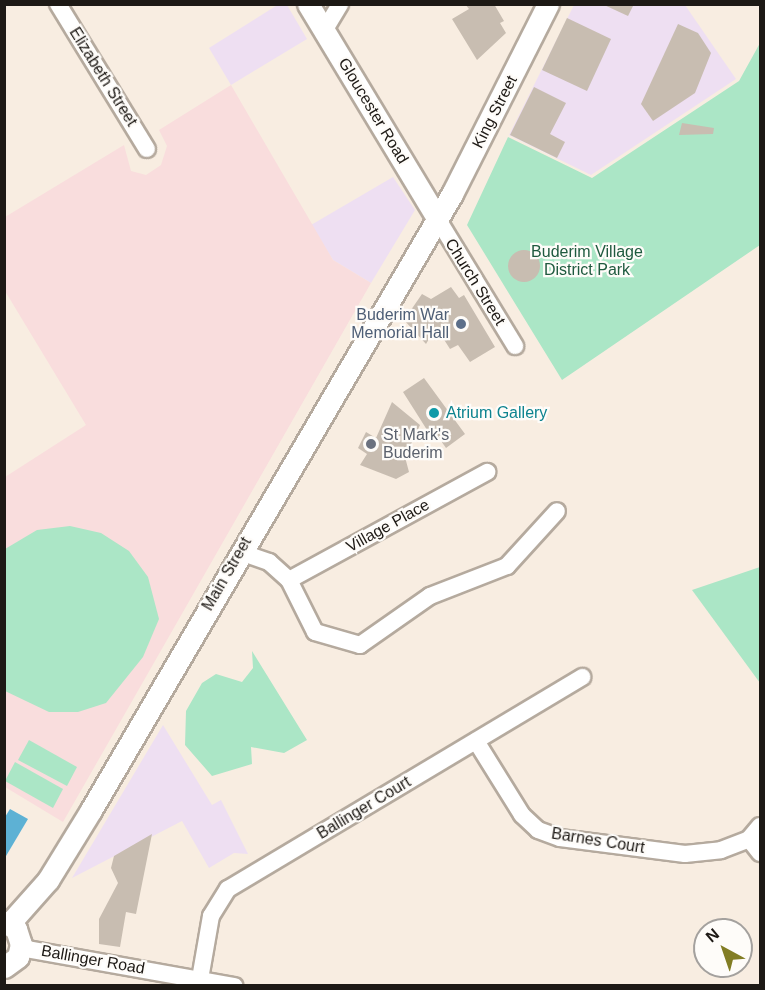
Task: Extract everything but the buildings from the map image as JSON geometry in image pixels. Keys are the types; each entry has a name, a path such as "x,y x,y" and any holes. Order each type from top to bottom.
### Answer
{"main road":[{"name":"Gloucester Road","path":"308,4 437,218"},
{"name":"King Street","path":"437,218 548,4"},
{"name":"Main Street","path":"7,923 56,868 437,218"},
{"path":"4,967 21,948 7,923"}],"street":[{"name":"Elizabeth Street","path":"58,4 147,149"},
{"path":"324,31 340,4"},
{"name":"Church Street","path":"437,218 515,346"},
{"name":"Village Place","path":"289,580 487,472"},
{"path":"240,552 269,562 289,580 315,632 360,645 430,596 507,566 557,511"},
{"name":"Ballinger Court","path":"189,980 211,916 228,889 582,677"},
{"name":"Barnes Court","path":"476,741 522,815 538,830 685,854 749,839"},
{"path":"760,826 749,839 760,853"},
{"name":"Ballinger Road","path":"21,948 189,980 235,986"}],"shaded area":[{"path":"279,4 287,5 307,39 231,85 209,48"},
{"path":"574,5 685,5 736,79 591,175 509,135"},
{"path":"231,85 333,260 371,283 63,822 5,787 5,477 86,425 5,291 5,217 124,145 131,171 146,175 161,165 167,146 159,130"},
{"path":"393,177 415,210 371,283 333,260 311,225"},
{"path":"163,725 212,805 221,800 248,854 234,853 209,868 182,821 72,878"}],"green space":[{"name":"Buderim Village District Park","path":"760,43 760,245 562,380 467,225 508,137 592,178 739,81"},
{"path":"70,526 101,533 129,551 148,577 159,619 143,657 106,703 78,712 49,712 5,691 5,549 37,530"},
{"path":"760,567 760,683 692,590"},
{"path":"252,651 307,740 284,753 251,747 252,764 212,776 185,745 186,711 202,683 216,674 242,682 253,668"},
{"path":"29,740 77,767 67,786 18,760"},
{"path":"15,762 63,789 53,808 5,781"}],"water":[{"path":"10,809 28,819 6,856 5,817"}],"place":[{"name":"Buderim War Memorial Hall","path":"461,324"},
{"name":"Atrium Gallery","path":"434,413"},
{"name":"St Mark's Buderim","path":"371,444"}]}
